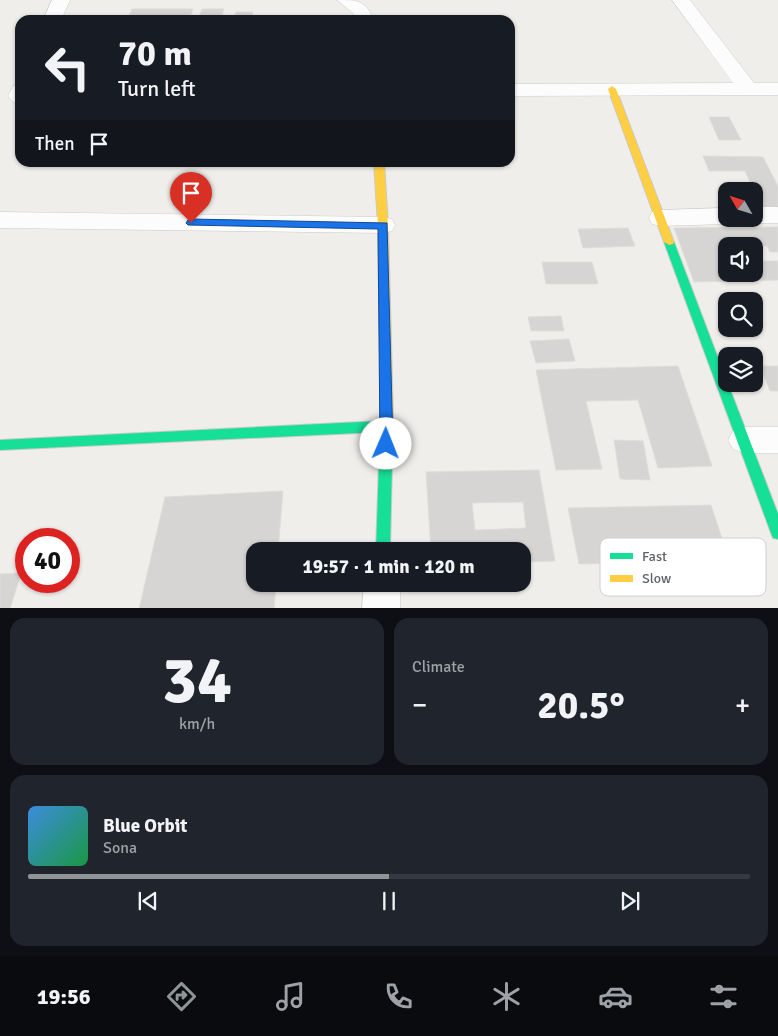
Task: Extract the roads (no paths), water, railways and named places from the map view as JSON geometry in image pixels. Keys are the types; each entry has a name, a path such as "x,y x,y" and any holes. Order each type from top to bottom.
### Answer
{"street":[{"path":"54,15 61,0"},
{"path":"346,0 361,10 363,15"},
{"path":"681,0 748,89"},
{"path":"612,89 778,533"},
{"path":"515,90 778,89"},
{"path":"379,167 383,225 387,426 383,542"},
{"path":"763,216 778,215"},
{"path":"661,218 718,216"},
{"path":"0,220 383,225"},
{"path":"0,445 387,426"},
{"path":"744,440 778,440"},
{"path":"381,608 382,592"}]}
